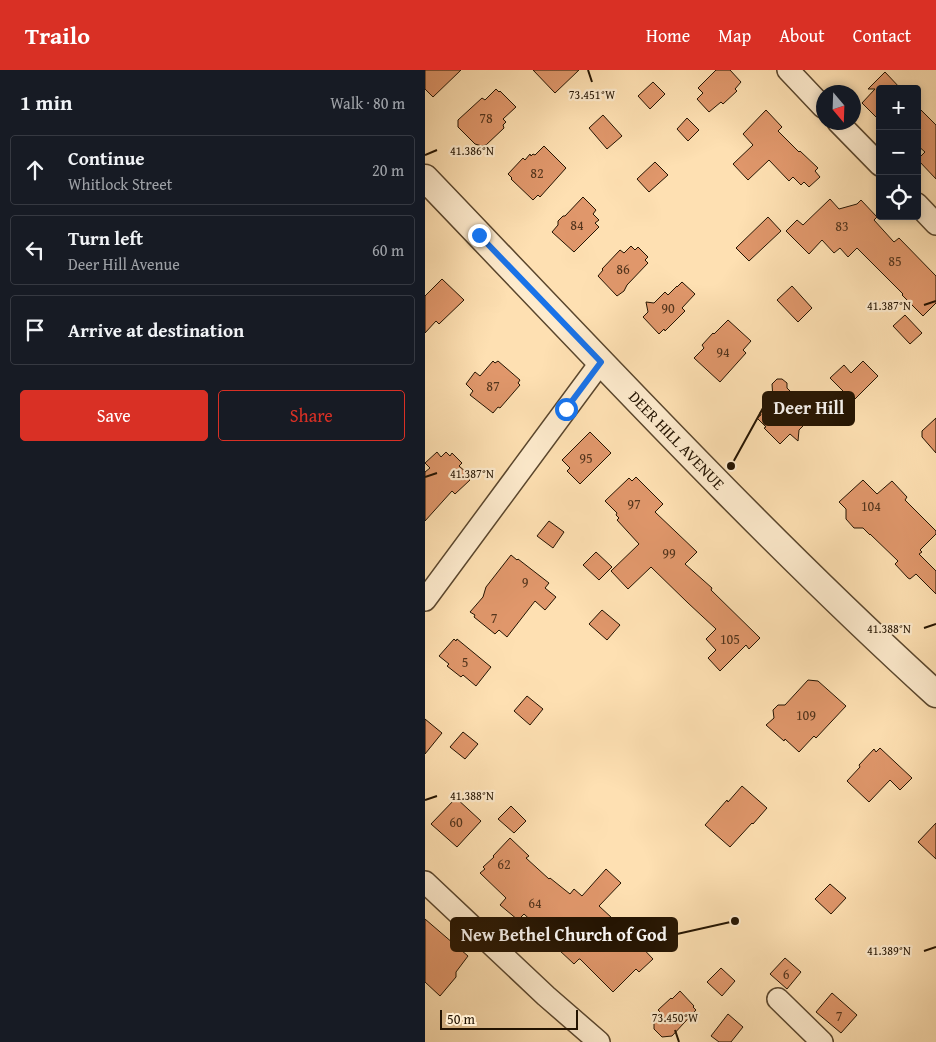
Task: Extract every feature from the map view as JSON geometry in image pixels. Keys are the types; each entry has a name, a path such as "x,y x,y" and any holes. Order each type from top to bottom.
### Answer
{"street":[{"path":"787,70 816,100"},
{"path":"846,130 876,161"},
{"name":"DEER HILL AVENUE","path":"425,178 766,532 876,639 936,694"},
{"path":"921,208 936,224"},
{"path":"425,600 601,362"},
{"path":"425,882 546,996 599,1042"},
{"path":"778,1000 822,1042"}],"building":[{"path":"425,70 461,70 433,97 425,89"},
{"path":"533,70 579,70 555,93"},
{"path":"716,70 730,70 741,82 735,89 737,91 723,104 721,102 709,112 697,99 703,93 698,88"},
{"path":"885,72 897,85 876,85 876,117 862,103 875,89 868,89"},
{"path":"653,82 665,94 650,109 638,96"},
{"path":"496,89 516,107 503,119 506,122 503,125 504,128 486,145 475,144 458,127 458,120 482,98 485,100"},
{"path":"766,110 782,127 778,131 818,168 815,171 820,177 809,187 804,182 801,185 793,177 789,181 769,160 748,180 733,164 753,145 743,134"},
{"path":"921,110 936,125 936,179 921,163 921,156 925,152 921,148"},
{"path":"603,115 622,136 607,149 589,128"},
{"path":"687,118 699,130 688,141 677,129"},
{"path":"544,146 566,168 540,197 538,195 533,200 508,174 523,158 525,160 530,154 531,156 535,155"},
{"path":"655,162 668,175 649,192 637,179"},
{"path":"583,197 596,210 593,214 599,220 595,223 599,227 574,252 552,232 558,225 558,221"},
{"path":"830,199 839,209 857,204 861,200 876,216 874,220 893,241 899,238 936,276 936,303 923,316 857,248 848,257 840,248 834,253 822,240 809,254 786,231 797,220 803,225"},
{"path":"768,217 781,231 749,261 736,248"},
{"path":"631,246 635,250 638,247 648,257 645,260 648,263 627,285 624,291 617,296 598,276 620,250 624,253"},
{"path":"442,279 464,300 439,324 436,321 425,333 425,296"},
{"path":"682,282 695,294 682,308 685,311 665,331 664,329 659,334 643,317 648,312 646,302 654,303 665,292 668,295"},
{"path":"792,286 812,308 798,322 777,300"},
{"path":"905,315 922,333 910,344 893,326"},
{"path":"728,320 751,341 743,350 746,353 720,382 694,358 704,348 702,345"},
{"path":"493,361 495,363 498,361 520,380 518,383 520,385 500,408 498,407 493,413 470,395 473,391 466,384 475,372 480,376"},
{"path":"863,361 878,376 853,401 830,378 844,365 851,373"},
{"path":"777,379 782,379 787,383 787,388 812,413 806,419 808,421 799,430 798,441 790,434 780,444 757,418 761,415 760,412 773,399 772,384"},
{"path":"936,418 936,453 922,437 922,431"},
{"path":"590,432 611,453 580,484 567,471 570,468 562,460"},
{"path":"437,452 441,457 446,452 450,456 452,453 462,463 459,466 467,473 465,475 470,480 455,494 452,491 425,521 425,472 430,468 425,463"},
{"path":"636,477 663,504 655,512 697,552 685,564 712,588 711,590 760,638 749,649 746,645 720,671 708,658 716,650 706,639 716,629 651,567 628,589 611,571 639,544 617,520 619,518 616,515 617,513 605,501 629,478 632,481"},
{"path":"863,480 877,494 892,481 907,497 905,500 936,531 936,534 920,550 922,552 919,554 936,571 936,594 916,574 910,579 908,578 895,564 898,561 870,534 863,528 854,528 846,519 846,509 839,502"},
{"path":"549,521 564,532 553,548 537,536"},
{"path":"596,552 612,567 599,580 583,565"},
{"path":"511,555 549,583 545,588 556,597 545,610 535,601 507,637 499,630 495,634 470,612 483,597 486,587"},
{"path":"602,610 620,625 607,640 589,624"},
{"path":"454,639 456,641 457,639 491,667 476,686 463,675 461,677 447,666 449,664 439,656"},
{"path":"808,680 818,681 846,706 816,738 814,736 799,752 766,725 774,718 773,710 778,705 785,705"},
{"path":"527,696 543,709 530,725 514,711"},
{"path":"425,719 442,733 425,754"},
{"path":"463,732 478,744 465,759 450,747"},
{"path":"880,748 912,778 900,790 890,780 869,802 847,781 874,749 876,752"},
{"path":"742,786 767,808 730,847 705,825"},
{"path":"456,798 481,821 457,847 431,824"},
{"path":"511,806 526,821 514,833 498,819"},
{"path":"936,823 936,859 918,842"},
{"path":"510,838 529,856 526,858 549,879 570,894 574,889 582,896 606,869 621,883 599,906 612,918 610,920 632,943 635,940 653,959 639,972 636,969 613,992 580,959 574,964 559,950 565,943 540,922 537,926 524,914 518,920 500,905 506,898 480,873 485,869 483,867"},
{"path":"830,884 846,898 831,914 815,899"},
{"path":"425,919 468,956 456,972 456,977 440,996 425,982"},
{"path":"785,958 801,972 787,989 770,974"},
{"path":"721,968 735,981 722,996 707,982"},
{"path":"680,991 696,1010 672,1036 662,1037 654,1029 654,1018 660,1012 658,1010"},
{"path":"832,993 857,1015 841,1033 816,1012"},
{"path":"728,1014 743,1027 731,1042 719,1042 711,1036"}],"place":[{"name":"Deer Hill","path":"731,466"},
{"name":"New Bethel Church of God","path":"735,921"}],"route":[{"path":"479,235 601,362 566,409"}]}
